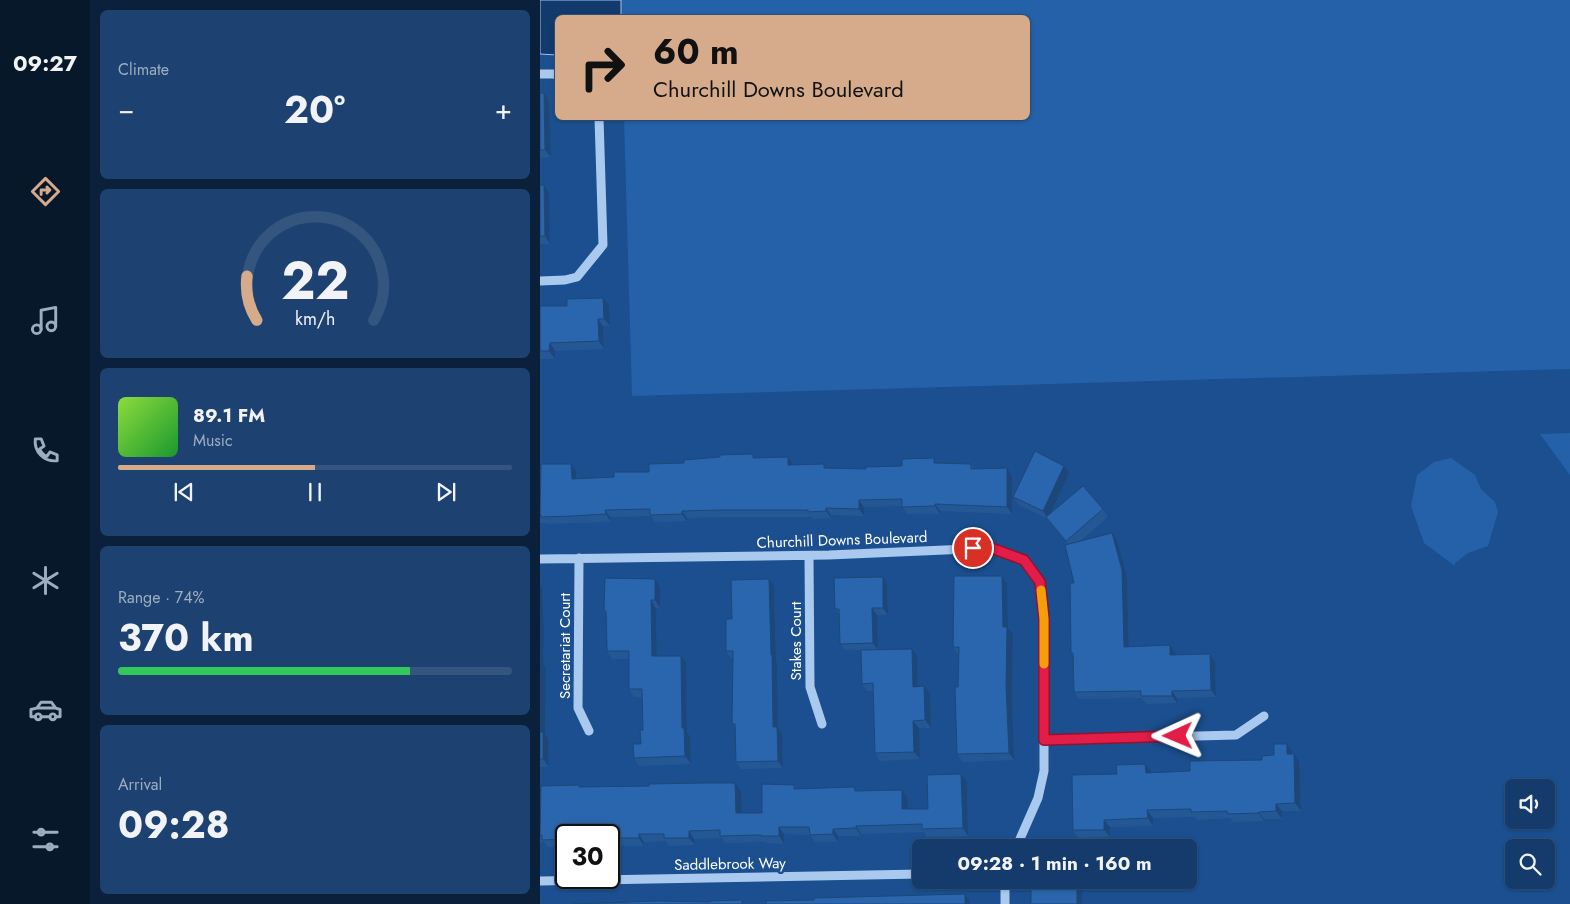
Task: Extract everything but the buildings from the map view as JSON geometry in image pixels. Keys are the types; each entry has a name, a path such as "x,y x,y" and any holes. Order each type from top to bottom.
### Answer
{"street":[{"path":"540,74 555,74"},
{"path":"540,280 565,280 577,277 603,244 599,120"},
{"name":"Churchill Downs Boulevard","path":"540,559 809,556 991,548 1024,560 1040,582 1044,619 1044,771 1038,798 1020,839"},
{"name":"Stakes Court","path":"809,556 810,687 822,724"},
{"name":"Secretariat Court","path":"579,558 578,708 589,731"},
{"path":"1044,740 1236,735 1264,716"},
{"name":"Saddlebrook Way","path":"540,882 912,874"},
{"path":"1005,889 1005,904"}],"shaded area":[{"path":"540,0 621,0 621,15 555,15 555,55 540,54"},
{"path":"621,0 1570,0 1570,369 632,396 624,120 1030,120 1030,15 621,15"},
{"path":"1570,433 1570,475 1540,434"},
{"path":"1451,458 1475,475 1481,489 1495,502 1498,512 1488,546 1468,553 1455,563 1455,566 1424,543 1411,506 1417,475 1434,462"}],"slow traffic":[{"path":"1041,590 1044,619 1044,664"}],"route":[{"path":"973,548 991,548 1024,560 1040,582 1044,619 1044,740 1178,736"}]}
